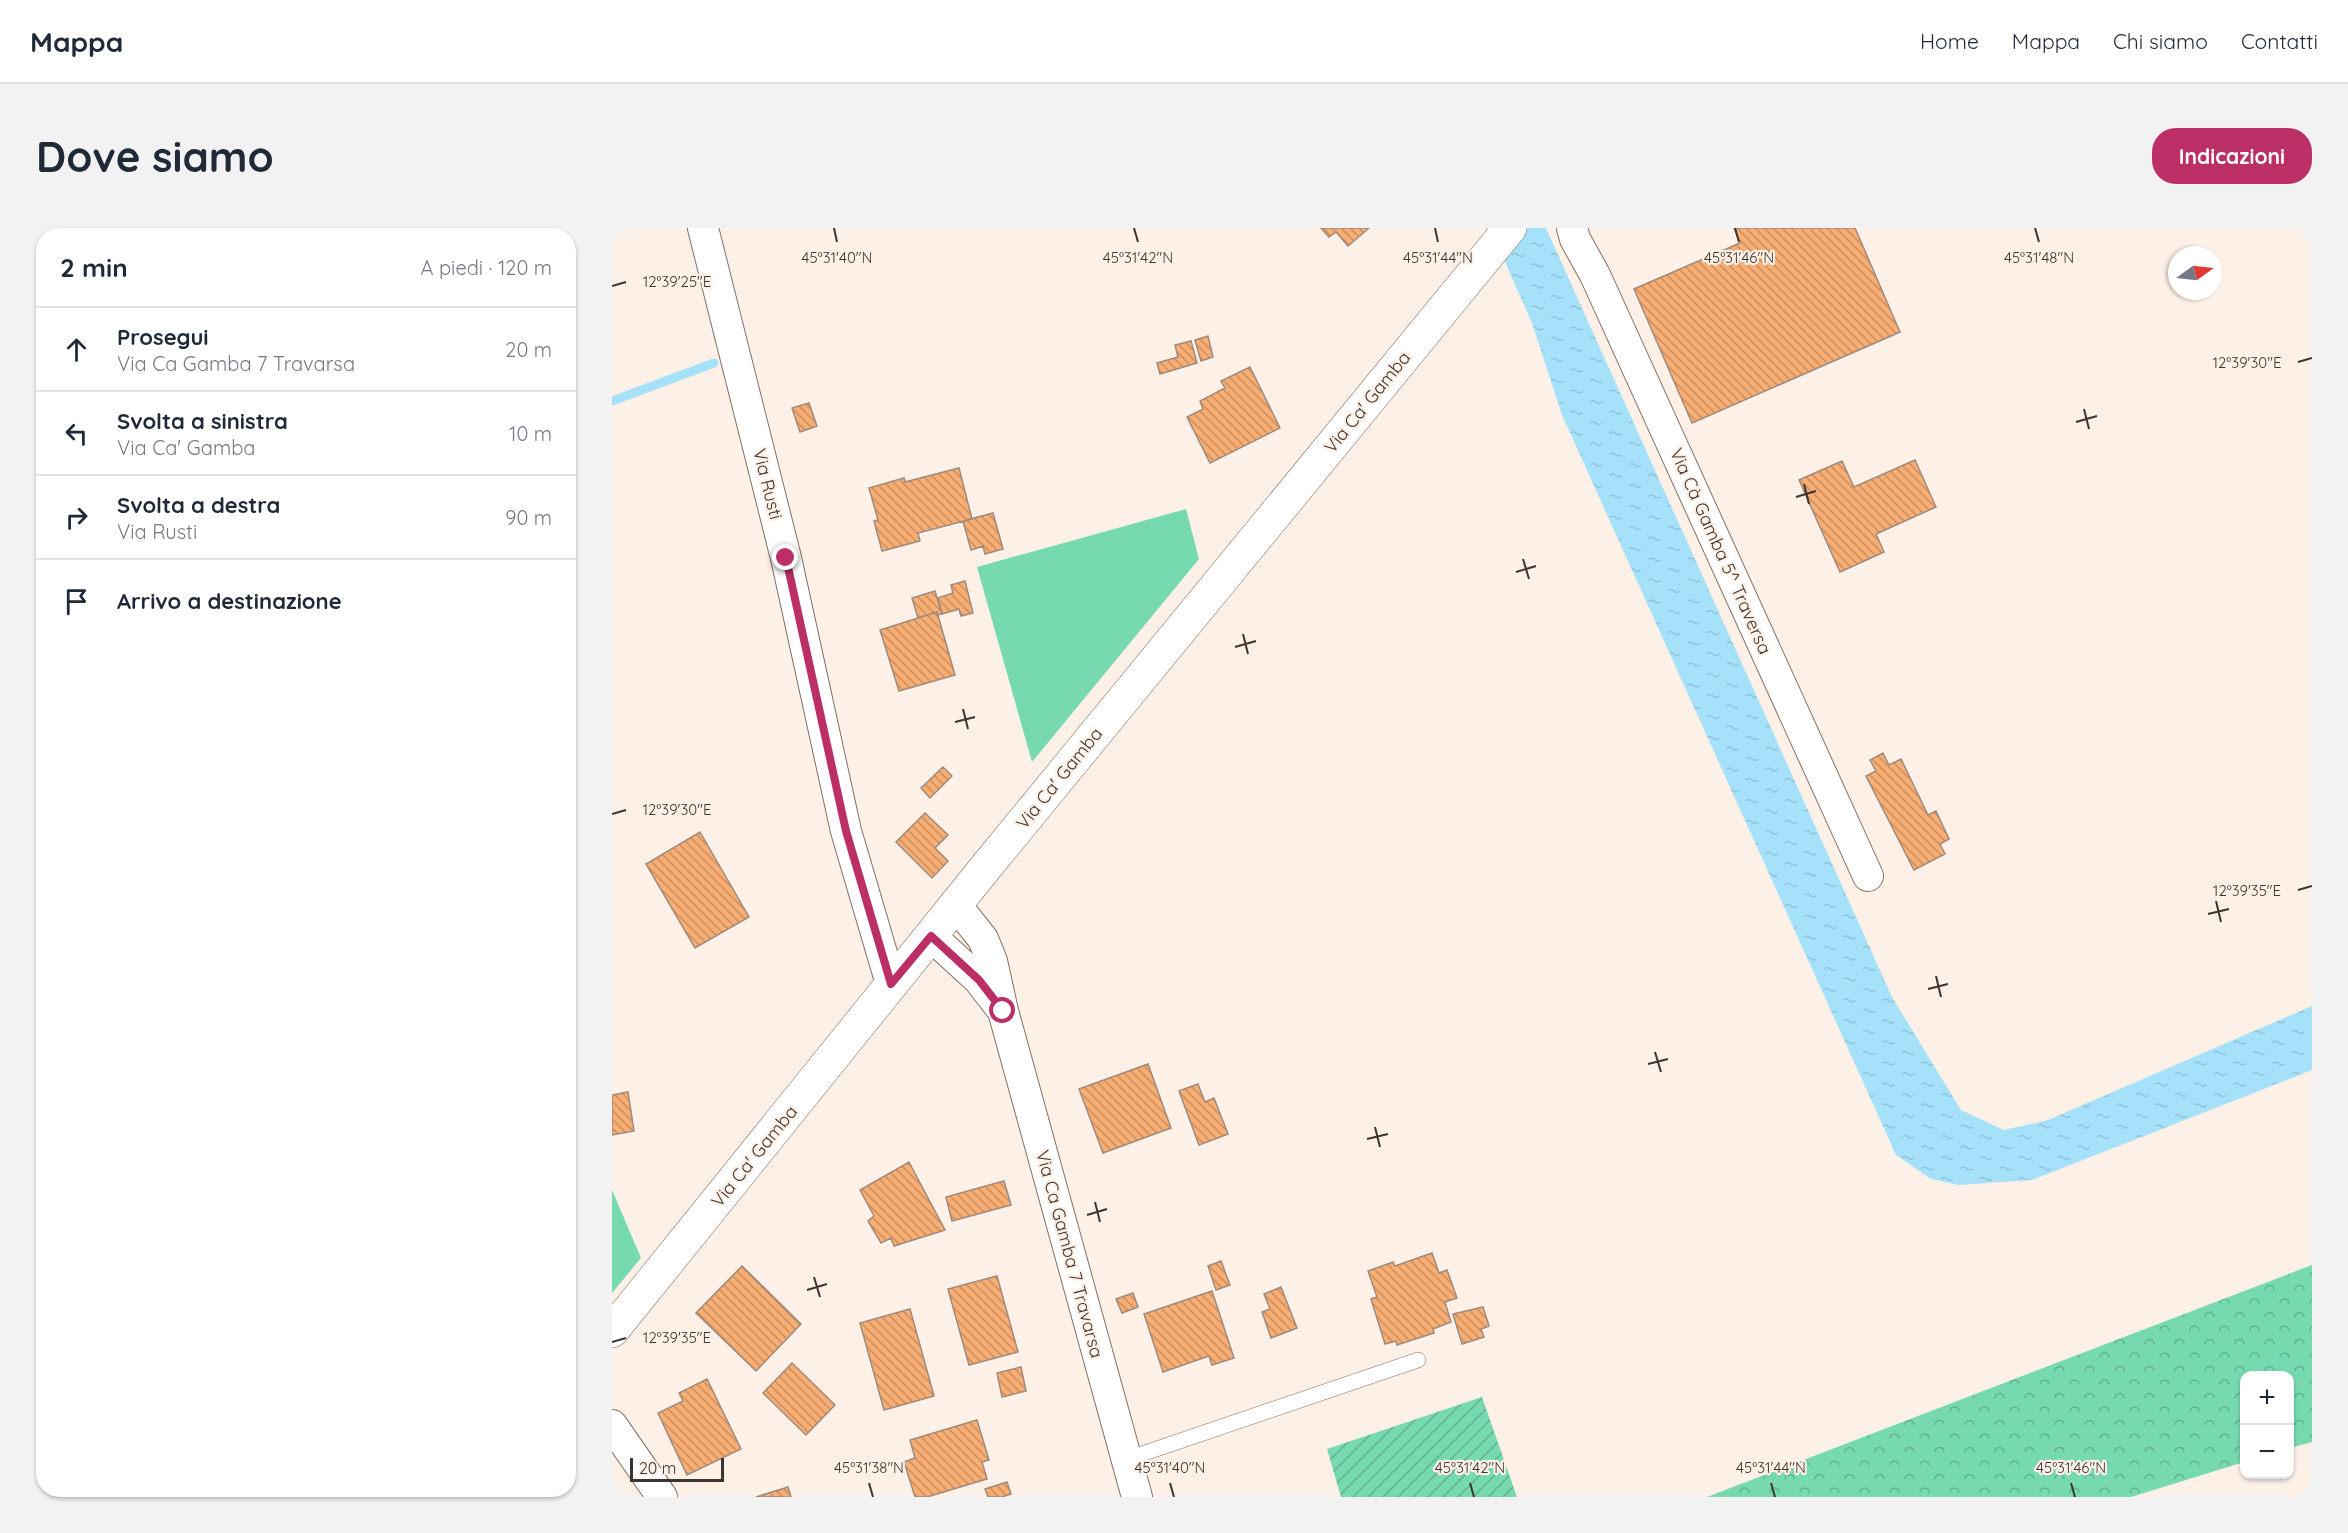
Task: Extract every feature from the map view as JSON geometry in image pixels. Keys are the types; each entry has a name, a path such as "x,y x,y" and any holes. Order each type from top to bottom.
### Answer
{"street":[{"name":"Via Rusti","path":"703,228 786,558 846,831 891,984"},
{"name":"Via Ca' Gamba","path":"612,1331 891,984 1510,228"},
{"name":"Via Cà Gamba 5^ Traversa","path":"1572,228 1575,239 1596,275 1868,876"},
{"name":"Via Ca Gamba 7 Travarsa","path":"956,905 983,939 992,961 1003,1011 1137,1497"},
{"name":"Via Ca Gamba 7 Travarsa","path":"931,936 979,980 1003,1011"},
{"path":"612,1425 662,1497"}],"lane":[{"path":"1127,1459 1418,1360"}],"green space":[{"path":"1186,509 1199,559 1032,762 977,567"},
{"path":"612,1190 641,1258 612,1293"},
{"path":"2312,1265 2312,1442 2294,1447 2294,1371 2240,1371 2240,1463 2131,1497 1707,1497"},
{"path":"1482,1397 1517,1497 1341,1497 1327,1449"}],"water":[{"path":"1490,228 1546,228 1892,997 1961,1110 2004,1130 2048,1120 2312,1006 2312,1070 2032,1180 1958,1185 1931,1179 1896,1155 1562,415 1532,323"}],"building":[{"path":"1321,228 1369,228 1348,246 1336,232 1329,237"},
{"path":"1734,228 1855,228 1900,332 1692,423 1634,289 1740,243"},
{"path":"1208,336 1213,357 1201,361 1195,340"},
{"path":"1191,341 1197,363 1160,374 1157,363 1178,357 1175,345"},
{"path":"1250,367 1280,428 1210,463 1187,417 1203,409 1200,401 1225,388 1221,381"},
{"path":"809,403 817,426 800,432 792,408"},
{"path":"1915,460 1936,507 1876,534 1884,552 1840,572 1799,480 1842,461 1854,487"},
{"path":"959,468 972,519 918,533 920,541 882,551 874,521 878,520 869,488 904,478 905,482"},
{"path":"993,513 1003,549 985,554 983,546 971,550 963,521"},
{"path":"965,581 973,613 961,616 959,609 942,614 938,598 953,593 951,585"},
{"path":"935,591 942,614 937,615 937,612 918,618 912,598"},
{"path":"937,612 955,675 899,691 880,630"},
{"path":"1883,753 1889,765 1901,759 1928,815 1936,811 1949,839 1940,844 1945,854 1914,870 1866,776 1876,771 1870,760"},
{"path":"943,767 952,776 930,798 921,788"},
{"path":"925,813 948,835 935,848 948,861 932,878 896,842"},
{"path":"700,832 749,917 695,948 646,864"},
{"path":"1148,1064 1171,1128 1103,1153 1079,1089"},
{"path":"1198,1084 1205,1102 1214,1098 1228,1134 1199,1145 1179,1091"},
{"path":"628,1092 634,1131 612,1135 612,1095"},
{"path":"909,1162 945,1230 894,1246 891,1238 881,1243 868,1221 874,1216 860,1190"},
{"path":"1004,1181 1011,1205 952,1221 946,1197"},
{"path":"1432,1253 1439,1273 1447,1270 1457,1298 1445,1302 1451,1322 1433,1329 1434,1333 1397,1345 1396,1341 1385,1344 1371,1299 1377,1297 1368,1271 1393,1262 1395,1266"},
{"path":"1221,1261 1230,1285 1216,1290 1208,1266"},
{"path":"742,1266 801,1324 756,1371 696,1313"},
{"path":"997,1276 1018,1352 969,1365 948,1289"},
{"path":"1281,1287 1297,1328 1271,1338 1262,1312 1270,1309 1264,1294"},
{"path":"1212,1291 1234,1358 1212,1365 1209,1356 1163,1372 1144,1314"},
{"path":"1133,1293 1138,1307 1122,1313 1116,1299"},
{"path":"1483,1307 1489,1326 1481,1329 1484,1337 1462,1344 1453,1314"},
{"path":"910,1309 934,1396 884,1410 860,1323"},
{"path":"792,1363 835,1405 806,1435 763,1393"},
{"path":"1021,1367 1026,1391 1002,1397 997,1373"},
{"path":"707,1379 741,1449 687,1475 658,1413 683,1401 679,1393"},
{"path":"977,1420 989,1460 982,1462 987,1479 927,1497 915,1497 904,1462 915,1458 910,1440"},
{"path":"1007,1482 1011,1494 1002,1497 988,1497 985,1489"},
{"path":"788,1487 791,1497 756,1497"}],"waterway":[{"path":"612,401 714,363"}],"route":[{"path":"786,558 846,831 891,984 931,936 979,980 1003,1011"}]}
